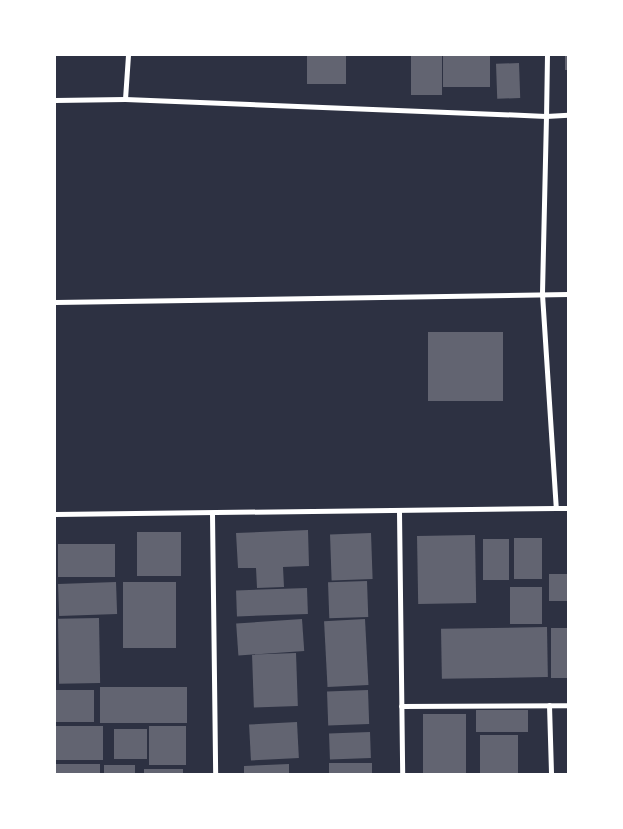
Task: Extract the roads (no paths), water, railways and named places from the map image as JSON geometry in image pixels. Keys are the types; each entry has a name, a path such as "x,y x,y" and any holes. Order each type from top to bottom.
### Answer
{"street":[{"path":"124,99 128,55"},
{"path":"547,55 542,294 556,508"},
{"path":"55,100 124,99 546,116 568,115"},
{"path":"55,302 568,294"},
{"path":"55,514 400,512 568,508"},
{"path":"400,512 402,774"},
{"path":"212,514 214,774"},
{"path":"549,705 551,774"},
{"path":"401,706 568,705"}]}
